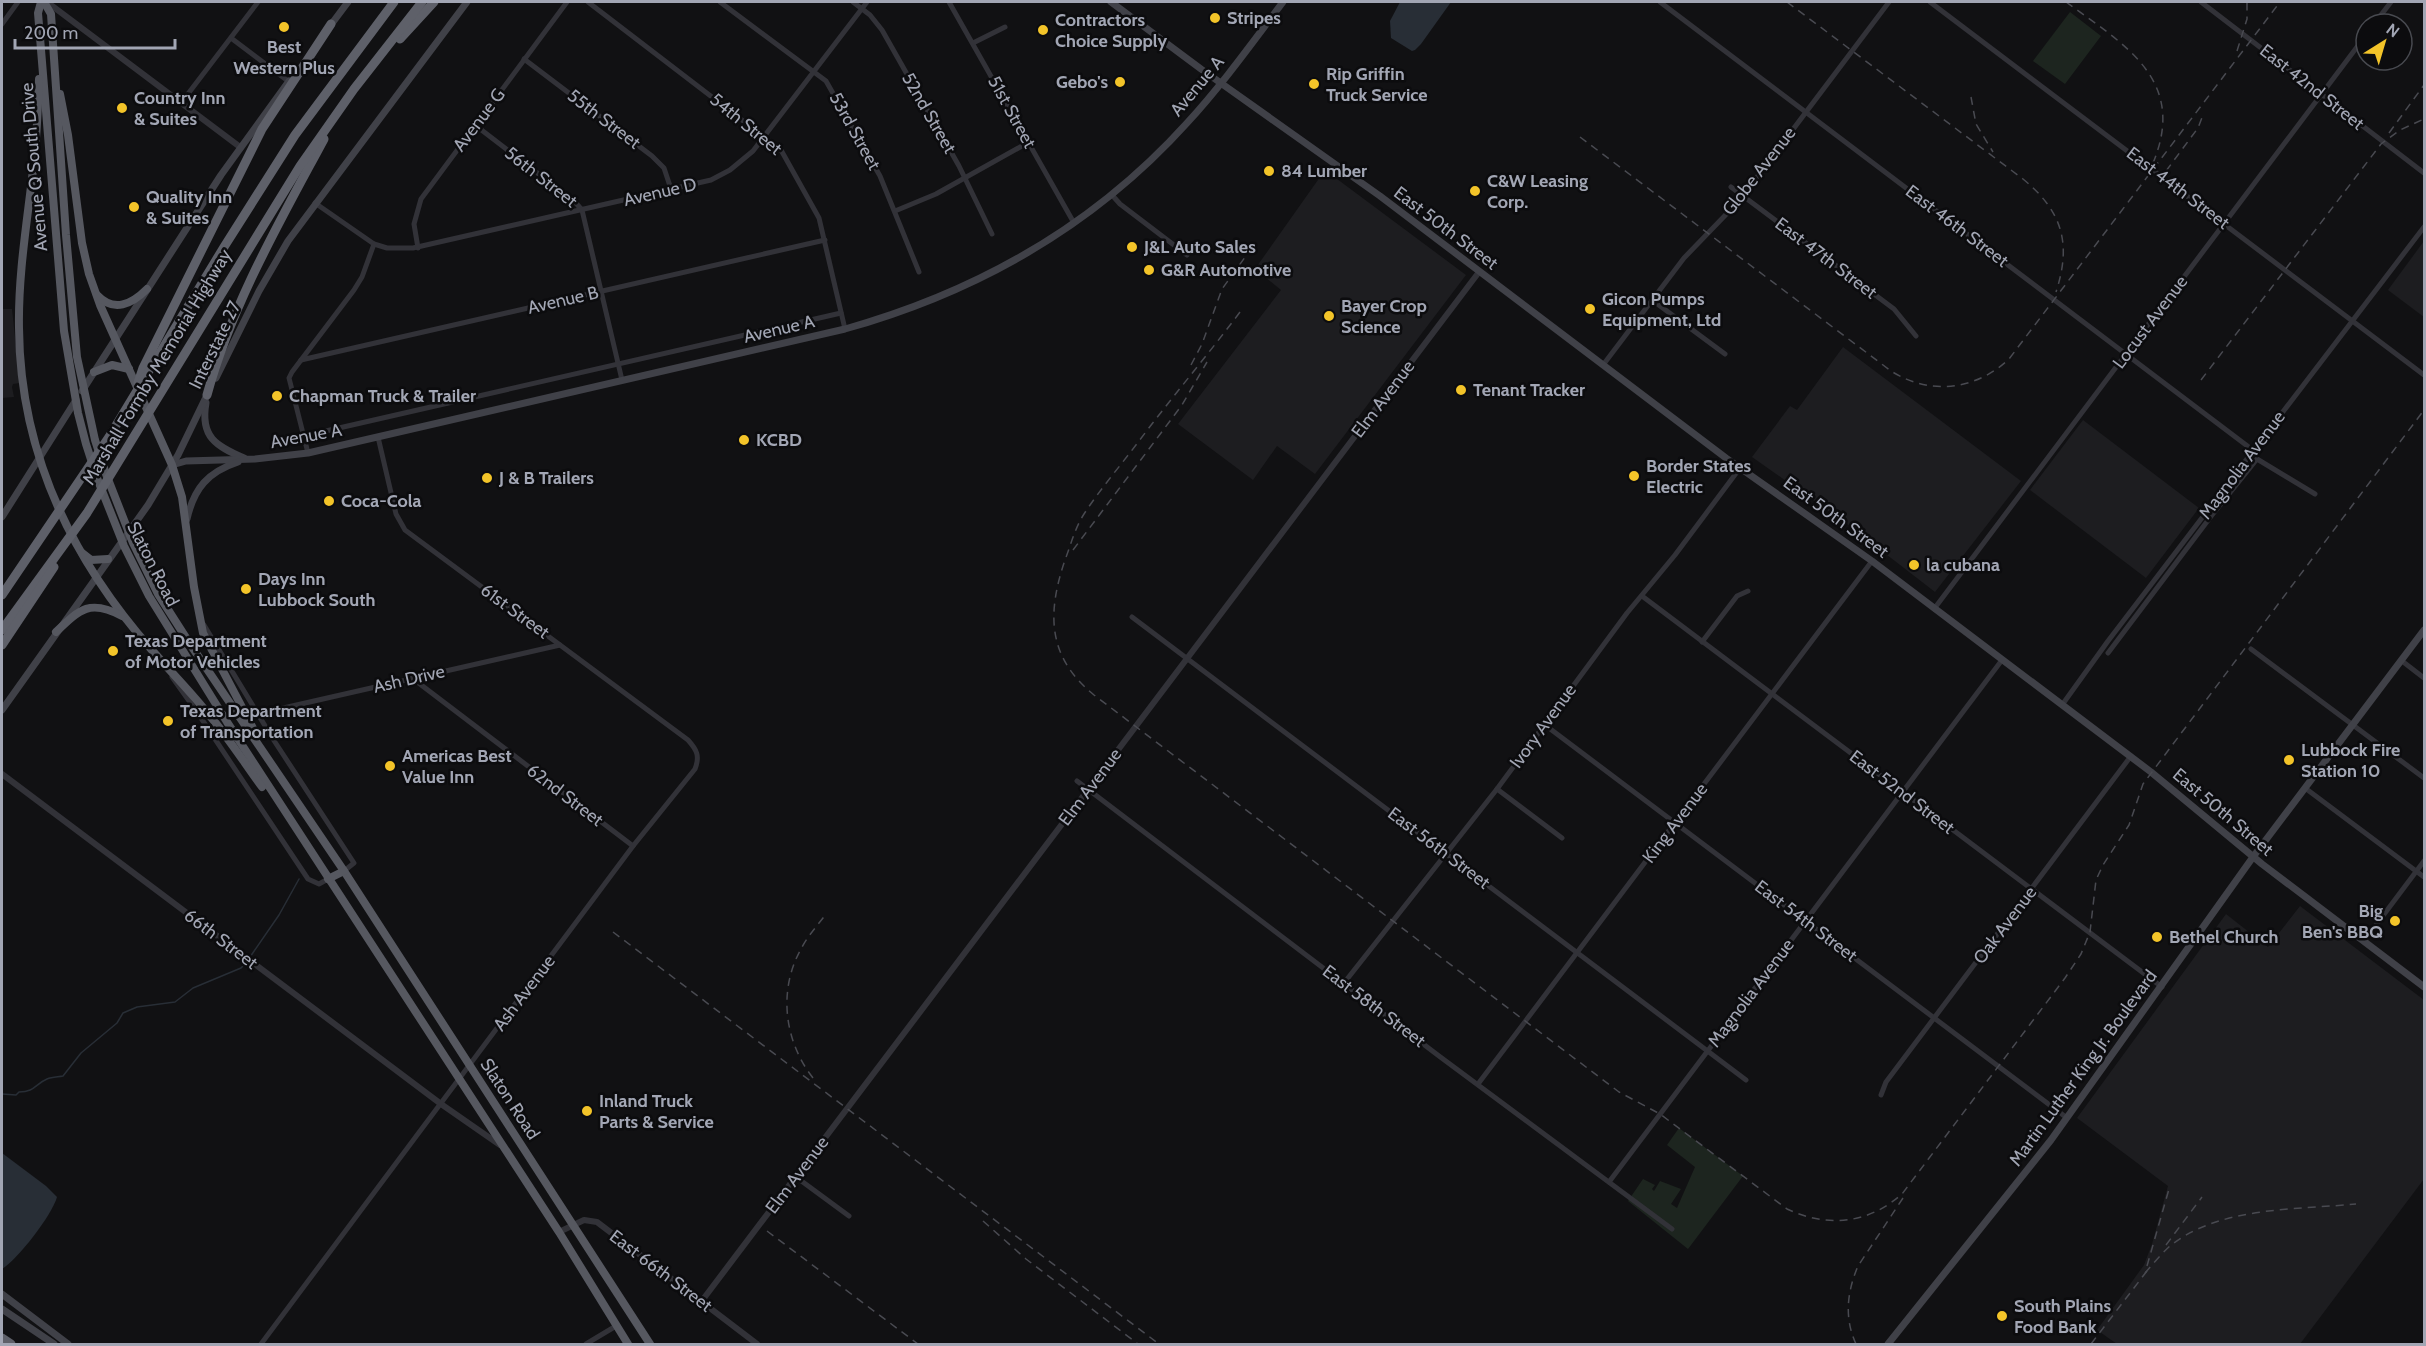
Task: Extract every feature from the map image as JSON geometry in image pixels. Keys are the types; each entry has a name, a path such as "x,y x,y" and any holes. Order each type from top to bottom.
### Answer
{"highway":[{"name":"Avenue Q South Drive","path":"44,2 51,14 69,330"},
{"name":"Avenue Q South Drive","path":"44,2 38,13 41,55 69,330"},
{"name":"Marshall Formby Memorial Highway","path":"2,595 77,485 289,145 394,2"},
{"name":"Marshall Formby Memorial Highway","path":"2,630 87,513 276,202 354,89 422,2"},
{"path":"354,89 386,57 434,2"},
{"path":"135,394 143,368 262,129 331,24"},
{"path":"52,34 82,243 95,292 172,465 182,497 203,633 272,765"},
{"path":"41,55 37,131 19,309 23,383 43,473 79,551 95,577 151,650 206,710 295,828"},
{"path":"207,395 215,366 253,277 342,106"},
{"path":"95,292 106,302 120,306 136,300 147,289"},
{"name":"Slaton Road","path":"69,330 78,413 89,452 111,515 174,638 328,879 559,1232 628,1344"},
{"path":"94,372 112,364 129,369"},
{"path":"2,645 87,513"},
{"path":"79,551 91,560 108,559"},
{"name":"Slaton Road","path":"144,576 344,871 650,1344"},
{"path":"56,632 72,616 86,608 109,609 126,618"},
{"path":"328,879 344,871"},
{"path":"2,1338 11,1344"}],"main road":[{"path":"2,517 115,338 240,147 348,2"},
{"name":"Interstate 27","path":"2,710 148,505 172,465 268,275 315,202 467,2"},
{"name":"East 50th Street","path":"1111,2 1221,84 1346,171 1740,468 1872,561 2131,756 2253,857 2424,987"},
{"name":"Avenue A","path":"172,465 186,461 246,459 308,453 845,329 911,308 965,287 1015,261 1112,195 1168,144 1221,84 1283,2"},
{"path":"207,395 204,415 211,438 221,447 246,459"},
{"path":"186,521 190,503 203,482 213,473 246,459"},
{"name":"Martin Luther King Jr. Boulevard","path":"1888,1344 2067,1118 2253,857 2424,630"},
{"path":"2,1294 68,1344"},
{"path":"2,1309 54,1344"}],"street":[{"path":"2,24 18,2"},
{"path":"44,2 240,147"},
{"path":"181,103 258,2"},
{"name":"Avenue G","path":"418,248 414,224 421,199 567,2"},
{"name":"54th Street","path":"588,2 766,136 787,158 813,205 825,240 845,329"},
{"name":"53rd Street","path":"720,2 826,81 875,165 919,272"},
{"name":"52nd Street","path":"853,2 876,21 964,177 992,234"},
{"name":"Avenue D","path":"374,244 387,248 418,248 711,180 746,159 766,136 867,2"},
{"name":"51st Street","path":"949,2 1074,223"},
{"name":"East 46th Street","path":"1660,2 2254,451"},
{"name":"Globe Avenue","path":"1603,365 1695,245 1743,196 1889,2"},
{"name":"East 44th Street","path":"1930,2 2424,375"},
{"name":"East 42nd Street","path":"2201,2 2424,173"},
{"path":"973,44 1005,27"},
{"path":"231,38 288,81"},
{"name":"Locust Avenue","path":"1934,609 2354,51"},
{"name":"55th Street","path":"524,59 652,156 664,168 670,189"},
{"name":"56th Street","path":"475,125 575,201 582,210 622,380"},
{"path":"895,211 932,196 1029,142"},
{"name":"East 47th Street","path":"1731,187 1894,309 1916,336"},
{"path":"1112,195 1120,204 1187,255"},
{"path":"308,453 289,378 354,290 362,277 374,244 315,202"},
{"name":"Magnolia Avenue","path":"2062,705 2424,227"},
{"name":"Avenue B","path":"301,360 825,240"},
{"name":"Elm Avenue","path":"701,1302 1479,272"},
{"path":"1652,300 1725,354"},
{"name":"Avenue A","path":"304,436 841,313"},
{"name":"61st Street","path":"378,436 396,514 405,530 688,740 698,755"},
{"path":"2108,653 2257,459 2314,494"},
{"name":"Ivory Avenue","path":"1344,983 1497,789 1615,629 1740,468"},
{"name":"King Avenue","path":"1478,1084 1872,561"},
{"path":"1702,642 1737,596 1748,591"},
{"name":"East 52nd Street","path":"1642,596 2162,987"},
{"name":"Slaton Road","path":"200,617 257,714 354,863 344,871"},
{"name":"East 56th Street","path":"1132,617 1746,1080"},
{"name":"Ash Drive","path":"257,714 560,645"},
{"path":"2251,649 2424,778"},
{"path":"151,650 197,712 308,879 319,884 328,879"},
{"name":"Magnolia Avenue","path":"1609,1182 2002,660"},
{"path":"2402,660 2424,678"},
{"name":"62nd Street","path":"412,678 633,846"},
{"name":"East 54th Street","path":"1545,725 2067,1118"},
{"name":"Ash Avenue","path":"261,1344 633,846 695,769 698,755"},
{"name":"Oak Avenue","path":"1881,1095 1886,1082 2131,756"},
{"name":"66th Street","path":"2,774 441,1104"},
{"name":"East 58th Street","path":"1077,781 1672,1229"},
{"path":"2305,788 2424,878"},
{"path":"1497,789 1562,837"},
{"path":"2364,941 2424,861"},
{"path":"441,1104 503,1147"},
{"path":"796,1177 849,1216"},
{"name":"East 66th Street","path":"559,1232 584,1220 597,1222 757,1344"},
{"path":"586,1344 616,1326"}],"shaded area":[{"path":"1400,2 1451,2 1421,44 1412,51 1391,38 1390,21"},
{"path":"2070,12 2101,36 2065,84 2033,61"},
{"path":"1325,170 1466,275 1315,474 1277,446 1253,480 1178,424 1281,290 1255,269"},
{"path":"2424,241 2424,317 2388,290"},
{"path":"2,309 12,309 20,383 13,384 14,397 2,398"},
{"path":"1843,347 2021,481 1935,592 1847,524 1752,457 1790,406 1797,410"},
{"path":"2083,420 2199,508 2146,578 2030,490"},
{"path":"2300,906 2424,1000 2424,1179 2300,1344 2117,1344 2097,1330 2144,1265 2168,1186 2077,1118 2226,914 2268,947"},
{"path":"1679,1128 1743,1176 1688,1249 1628,1201 1643,1179 1655,1185 1652,1189 1654,1191 1660,1181 1681,1189 1671,1204 1677,1208 1695,1167 1667,1145"},
{"path":"2,1153 57,1197 34,1236 2,1269"}],"waterway":[{"path":"250,957 279,915 299,879"},
{"path":"2,1094 16,1095 32,1089 47,1079 63,1076 81,1053 117,1023 123,1013 137,1007 175,1002 193,988 241,968 247,962"}],"railway":[{"path":"1787,2 2036,191 2055,216 2063,243 2061,274 2056,292"},
{"path":"2066,2 2128,49 2144,67 2156,86 2162,108 2162,134 2153,163"},
{"path":"2237,51 2247,19 2247,2"},
{"path":"1580,137 1891,371 1921,384 1952,386 1982,377 2009,359 2280,2"},
{"path":"2389,133 2424,85"},
{"path":"1971,97 1976,124 1993,152"},
{"path":"2166,171 2198,128 2203,115"},
{"path":"2201,380 2381,144 2400,130 2424,119"},
{"path":"1191,365 1202,344 1222,289 1251,249"},
{"path":"1240,312 1104,486 1078,525 1059,579 1055,598 1055,633 1059,650 1067,665 1094,695 1619,1092 1660,1114 1787,1209 1802,1215 1832,1221 1847,1220 1875,1212 1902,1194 2065,978 2081,954 2090,932 2096,880 2129,825 2143,784 2424,410"},
{"path":"1073,550 1182,405 1207,362"},
{"path":"813,1078 803,1064 790,1032 787,998 789,981 801,949 826,914"},
{"path":"613,932 1159,1344"},
{"path":"2147,1266 2169,1189"},
{"path":"1856,1344 1848,1315 1849,1295 1854,1276 1858,1266 1905,1195"},
{"path":"2166,1245 2202,1197"},
{"path":"2145,1273 2170,1246 2212,1223 2259,1212 2356,1204"},
{"path":"983,1221 1026,1259 1138,1344"},
{"path":"767,1231 918,1344"},
{"path":"2091,1344 2150,1267"}],"place":[{"name":"Stripes","path":"1215,18"},
{"name":"Best Western Plus","path":"284,27"},
{"name":"Contractors Choice Supply","path":"1043,30"},
{"name":"Gebo's","path":"1120,82"},
{"name":"Rip Griffin Truck Service","path":"1314,84"},
{"name":"Country Inn & Suites","path":"122,108"},
{"name":"84 Lumber","path":"1269,171"},
{"name":"C&W Leasing Corp.","path":"1475,191"},
{"name":"Quality Inn & Suites","path":"134,207"},
{"name":"J&L Auto Sales","path":"1132,247"},
{"name":"G&R Automotive","path":"1149,270"},
{"name":"Gicon Pumps Equipment, Ltd","path":"1590,309"},
{"name":"Bayer Crop Science","path":"1329,316"},
{"name":"Tenant Tracker","path":"1461,390"},
{"name":"Chapman Truck & Trailer","path":"277,396"},
{"name":"KCBD","path":"744,440"},
{"name":"Border States Electric","path":"1634,476"},
{"name":"J & B Trailers","path":"487,478"},
{"name":"Coca-Cola","path":"329,501"},
{"name":"la cubana","path":"1914,565"},
{"name":"Days Inn Lubbock South","path":"246,589"},
{"name":"Texas Department of Motor Vehicles","path":"113,651"},
{"name":"Texas Department of Transportation","path":"168,721"},
{"name":"Lubbock Fire Station 10","path":"2289,760"},
{"name":"Americas Best Value Inn","path":"390,766"},
{"name":"Big Ben's BBQ","path":"2395,921"},
{"name":"Bethel Church","path":"2157,937"},
{"name":"Inland Truck Parts & Service","path":"587,1111"},
{"name":"South Plains Food Bank","path":"2002,1316"}]}
